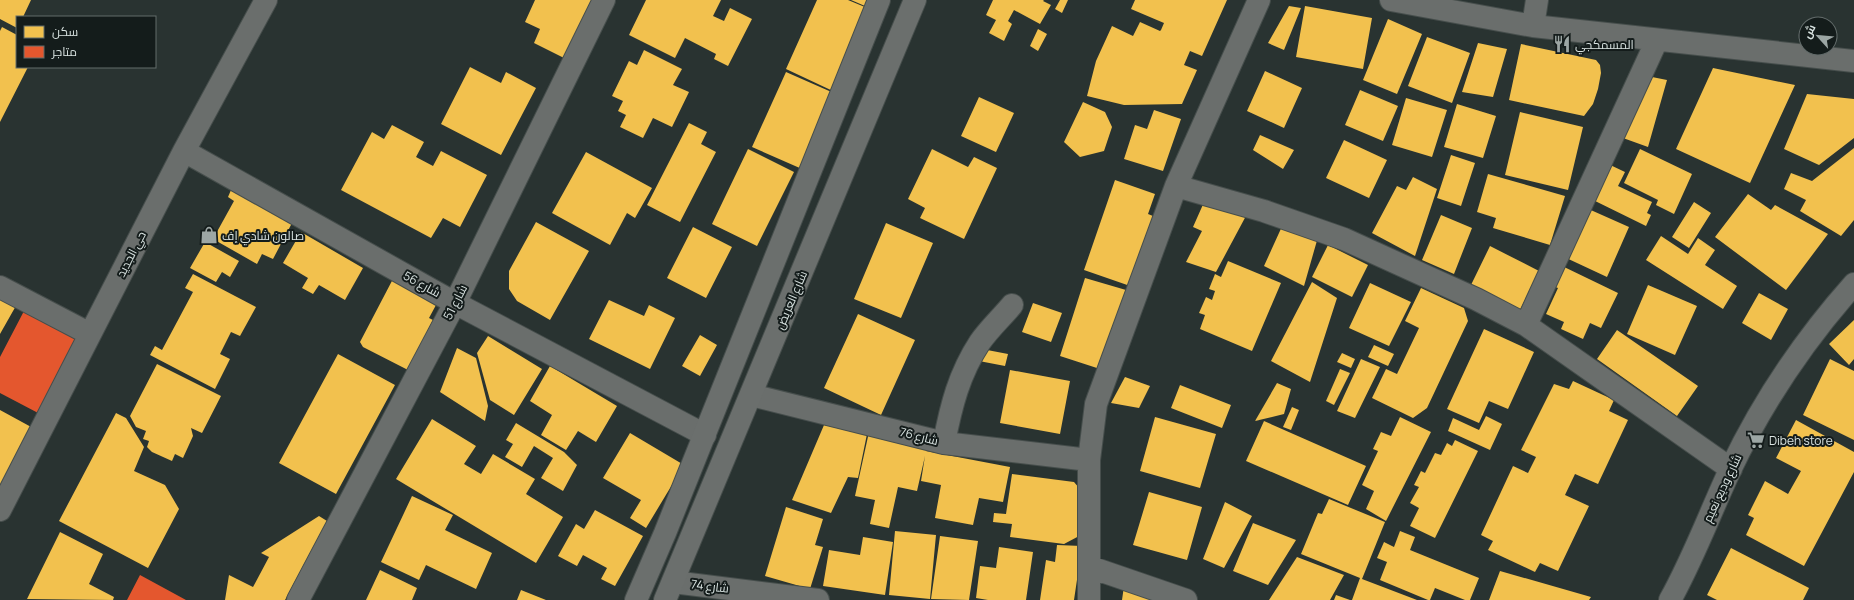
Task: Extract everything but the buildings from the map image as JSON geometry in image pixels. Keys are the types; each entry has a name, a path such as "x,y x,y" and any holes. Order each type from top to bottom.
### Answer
{"main road":[{"path":"636,600 705,435 879,0"},
{"name":"شارع العريض","path":"669,591 915,0"}],"street":[{"name":"حي الجديد","path":"0,510 184,151 266,0"},
{"name":"شارع 51","path":"298,600 455,303 604,0"},
{"path":"1089,600 1089,460 1096,404 1176,186 1260,0"},
{"path":"1391,0 1533,26 1854,61"},
{"path":"1533,26 1537,0"},
{"path":"1526,325 1657,40"},
{"name":"شارع 56","path":"184,151 455,303 705,435"},
{"path":"1176,186 1264,211 1344,239 1476,300 1526,325 1731,469"},
{"name":"شارع وديع نعيم","path":"1676,597 1731,469 1764,404 1797,354 1835,305 1854,284"},
{"path":"0,287 90,334"},
{"path":"944,443 950,407 961,377 980,342 1012,305"},
{"name":"شارع 76","path":"751,395 944,443 1089,460"},
{"path":"1090,567 1186,600"},
{"name":"شارع 74","path":"669,591 818,600"}],"place":[{"name":"المسمكجي","path":"1562,44"},
{"name":"صالون شادي إف","path":"209,235"},
{"name":"Dibeh store","path":"1756,440"}]}
